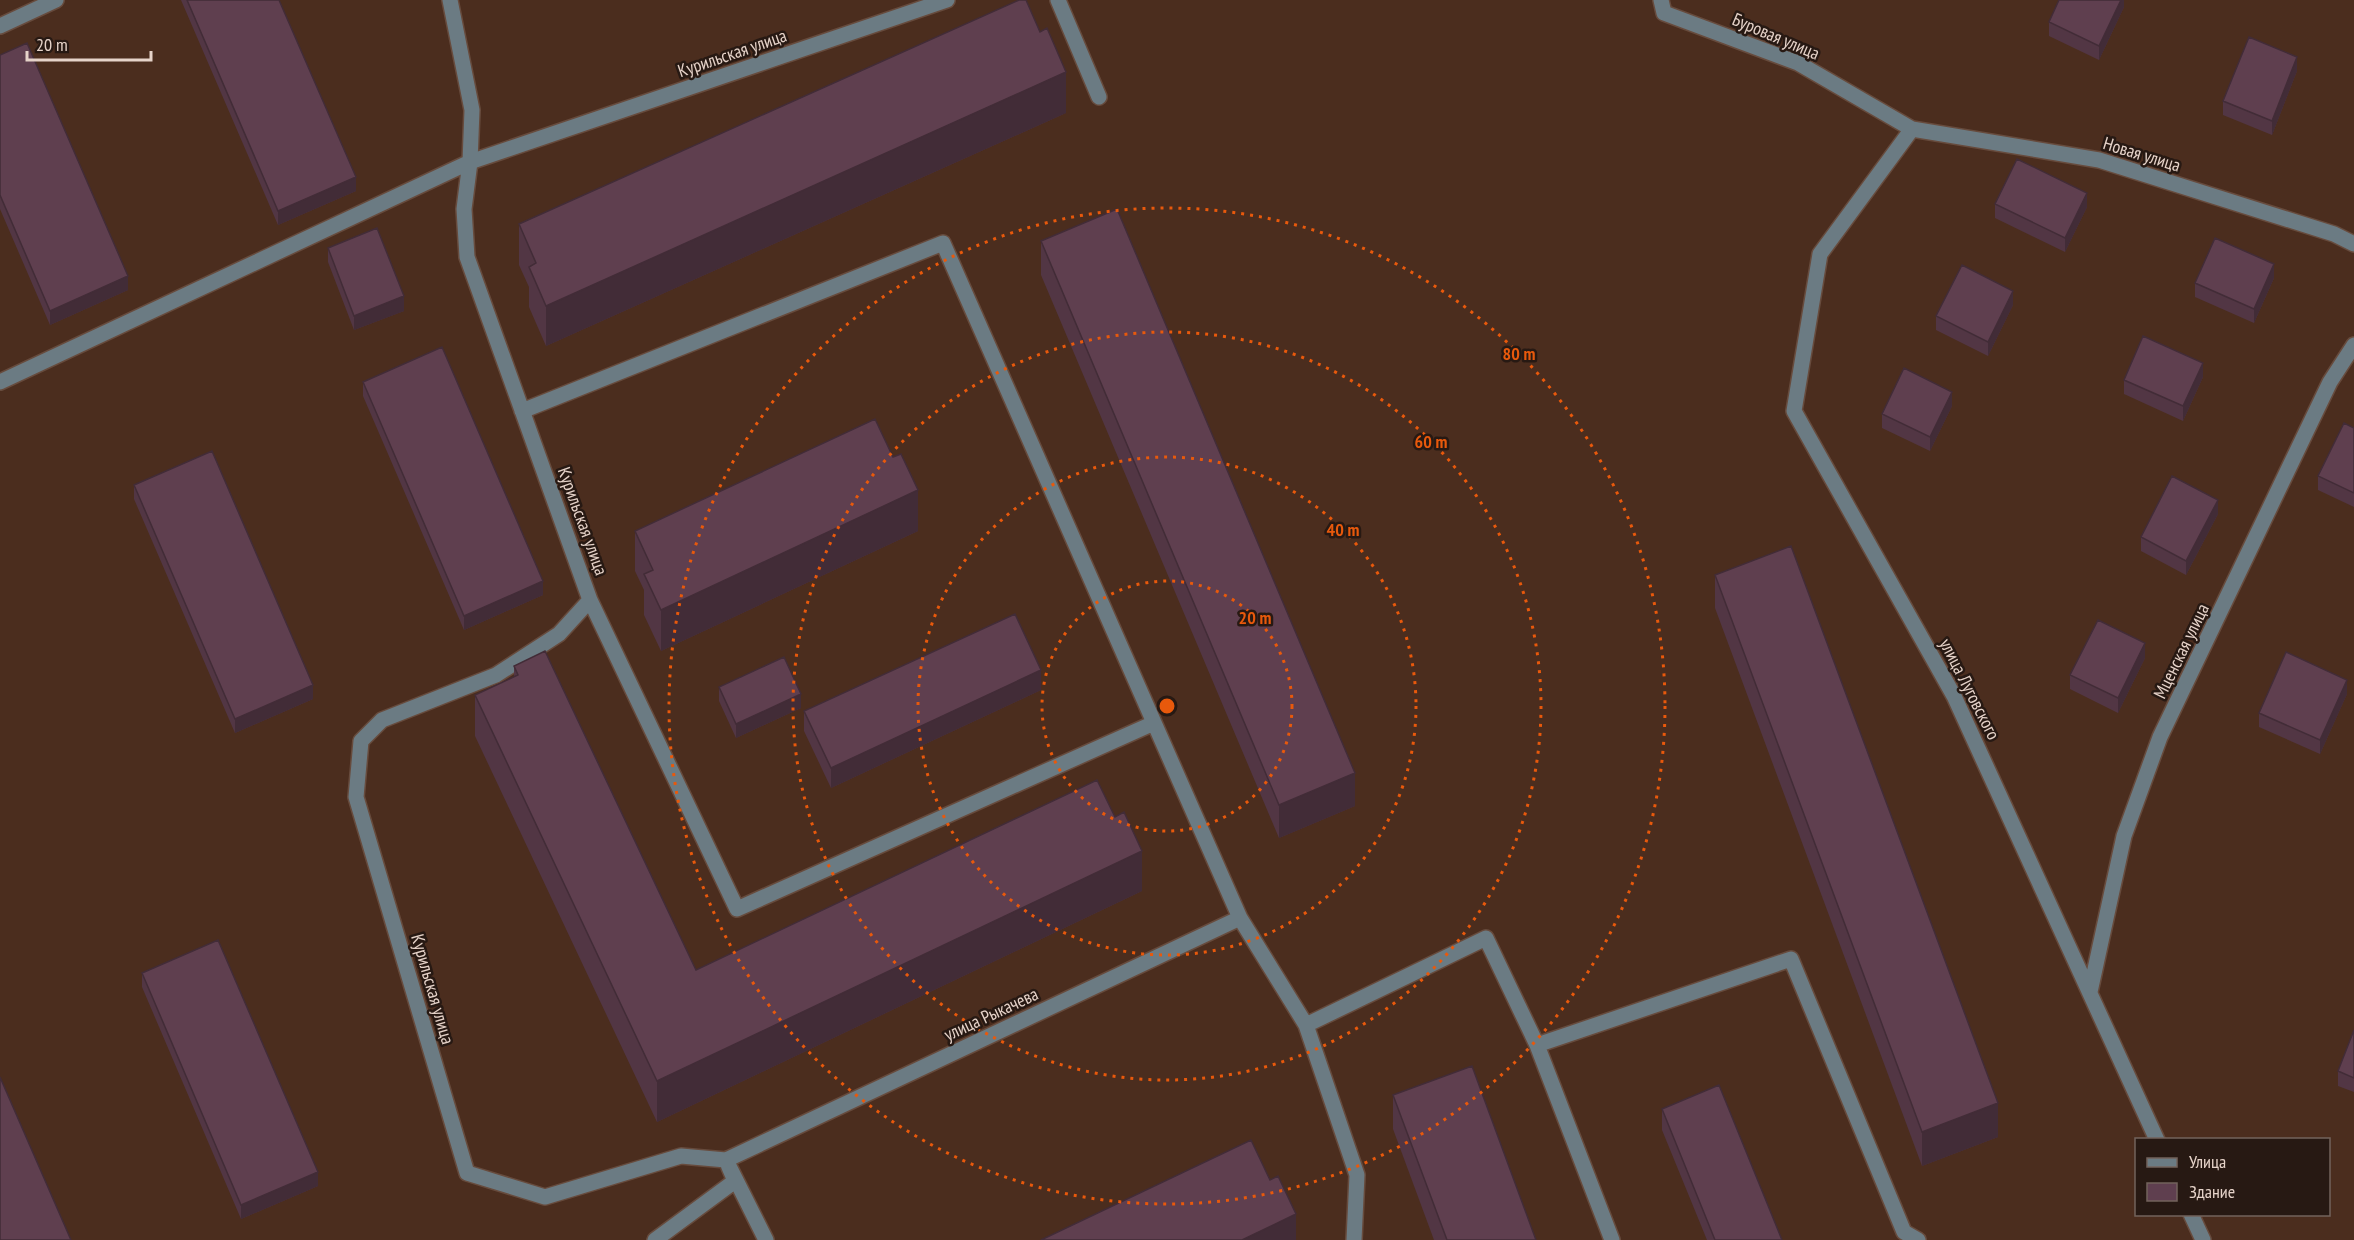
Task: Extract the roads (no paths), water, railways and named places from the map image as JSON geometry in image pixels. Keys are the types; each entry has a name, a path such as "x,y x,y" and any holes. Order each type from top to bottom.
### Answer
{"street":[{"path":"0,26 57,0"},
{"path":"0,382 470,162 472,110 450,0"},
{"name":"Курильская улица","path":"726,1161 681,1156 544,1197 467,1173 356,797 361,741 382,720 496,675 559,634 590,600 467,257 464,209 470,162 947,0"},
{"path":"1058,0 1099,97"},
{"name":"Буровая улица","path":"1661,0 1664,13 1798,63 1912,129"},
{"name":"Новая улица","path":"1912,129 2098,160 2334,234 2354,244"},
{"name":"улица Луговского","path":"1912,129 1820,254 1794,411 1954,696 2156,1138"},
{"path":"522,411 943,243 1240,918 1306,1025 1358,1175 1354,1240"},
{"name":"Мценская улица","path":"2090,992 2124,836 2160,737 2330,382 2354,345"},
{"path":"590,600 737,909 1154,723"},
{"name":"улица Рыкачева","path":"726,1161 1240,918"},
{"path":"1306,1025 1486,938 1537,1045 1612,1240"},
{"path":"1537,1045 1791,959 1904,1232 1918,1240"},
{"path":"655,1240 735,1181 726,1161"},
{"path":"726,1161 766,1240"},
{"path":"2191,1216 2203,1240"}]}
